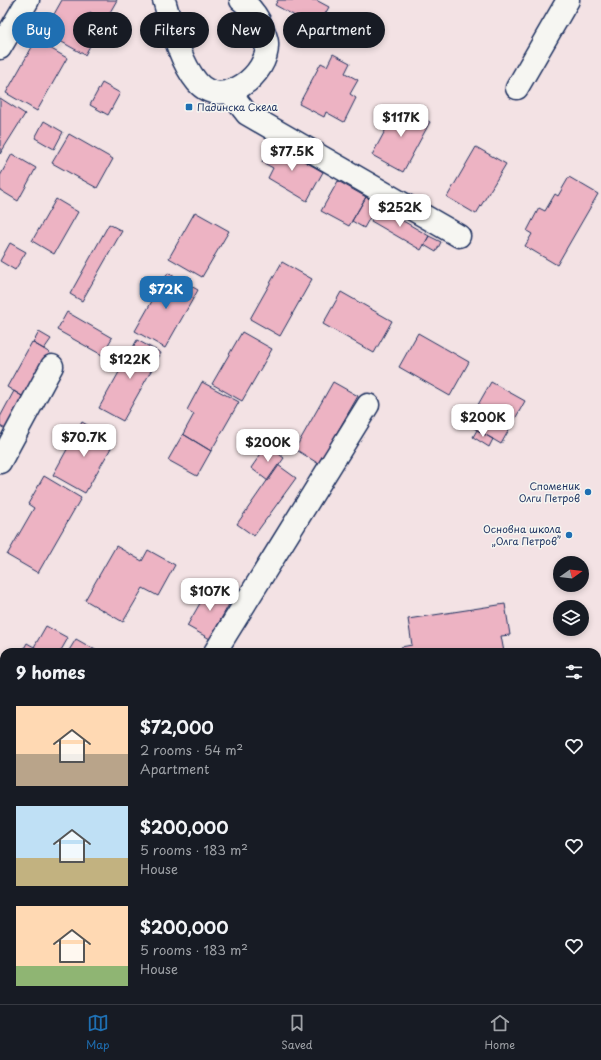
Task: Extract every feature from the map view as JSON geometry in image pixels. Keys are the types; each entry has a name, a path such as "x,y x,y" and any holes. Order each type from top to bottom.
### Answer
{"street":[{"path":"0,48 28,0"},
{"path":"164,0 174,36 186,63 198,83 209,91 221,93 242,86 256,75 264,61 268,43 260,22 249,6 241,0"},
{"path":"517,88 568,0"},
{"path":"229,90 247,114 459,236"},
{"path":"0,462 52,366"},
{"path":"216,648 368,405"}],"building":[{"path":"62,0 117,0 110,12 73,12 73,48 89,48 85,55 65,44 65,12 55,12"},
{"path":"278,0 316,0 329,7 326,12 288,12 275,5"},
{"path":"31,48 50,48 67,58 37,111 6,93"},
{"path":"333,54 350,63 345,73 358,80 350,94 356,98 344,122 326,112 324,117 299,104 321,63 327,66"},
{"path":"102,83 120,93 108,115 90,105"},
{"path":"0,98 25,114 0,154"},
{"path":"399,105 430,122 403,172 372,155"},
{"path":"44,121 63,132 54,149 35,138"},
{"path":"69,134 113,159 97,188 52,163"},
{"path":"273,143 323,172 307,201 268,178 273,168 262,162"},
{"path":"476,147 506,164 476,214 447,197"},
{"path":"12,154 36,168 18,201 0,190 0,176"},
{"path":"569,177 598,194 557,265 525,246 532,234 527,231 539,208 545,211 555,194 558,196"},
{"path":"338,181 366,197 349,226 321,211"},
{"path":"366,197 378,203 364,228 352,221"},
{"path":"56,199 78,212 54,254 32,241"},
{"path":"379,207 429,236 421,250 371,221"},
{"path":"195,212 229,231 202,277 169,258"},
{"path":"109,224 122,231 82,301 70,294"},
{"path":"429,236 441,242 436,252 424,245"},
{"path":"10,243 26,252 15,270 0,261"},
{"path":"282,262 312,279 280,336 250,319"},
{"path":"168,273 198,290 165,348 135,331"},
{"path":"341,292 392,321 374,353 323,324"},
{"path":"67,312 112,338 102,355 57,330"},
{"path":"39,332 51,339 44,349 33,343"},
{"path":"242,332 272,349 242,401 212,384"},
{"path":"418,333 469,362 450,396 399,367"},
{"path":"137,340 161,353 123,421 99,408"},
{"path":"32,342 50,353 25,398 7,387"},
{"path":"202,382 239,402 211,451 183,434 194,414 187,410"},
{"path":"333,382 358,396 319,464 295,449"},
{"path":"491,382 525,401 501,444 467,424"},
{"path":"14,391 27,399 9,431 0,426 0,417"},
{"path":"82,422 115,441 85,493 53,475"},
{"path":"477,430 493,439 489,447 473,437"},
{"path":"183,434 211,451 197,476 168,460"},
{"path":"267,445 284,458 268,481 251,468"},
{"path":"278,465 296,478 254,536 237,524"},
{"path":"44,476 81,498 38,573 7,555 34,508 28,504"},
{"path":"116,546 142,561 148,550 175,565 158,596 143,588 123,622 85,600"},
{"path":"211,584 233,597 210,639 187,626"},
{"path":"505,604 510,635 501,636 503,648 401,648 412,645 408,619"},
{"path":"46,626 68,638 62,648 34,647"},
{"path":"76,639 92,648 70,648"},
{"path":"27,643 36,648 24,648"}],"place":[{"name":"Падинска Скела","path":"189,107"},
{"name":"Споменик Олги Петров","path":"588,492"},
{"name":"Основна школа „Олга Петров”","path":"569,535"}]}
